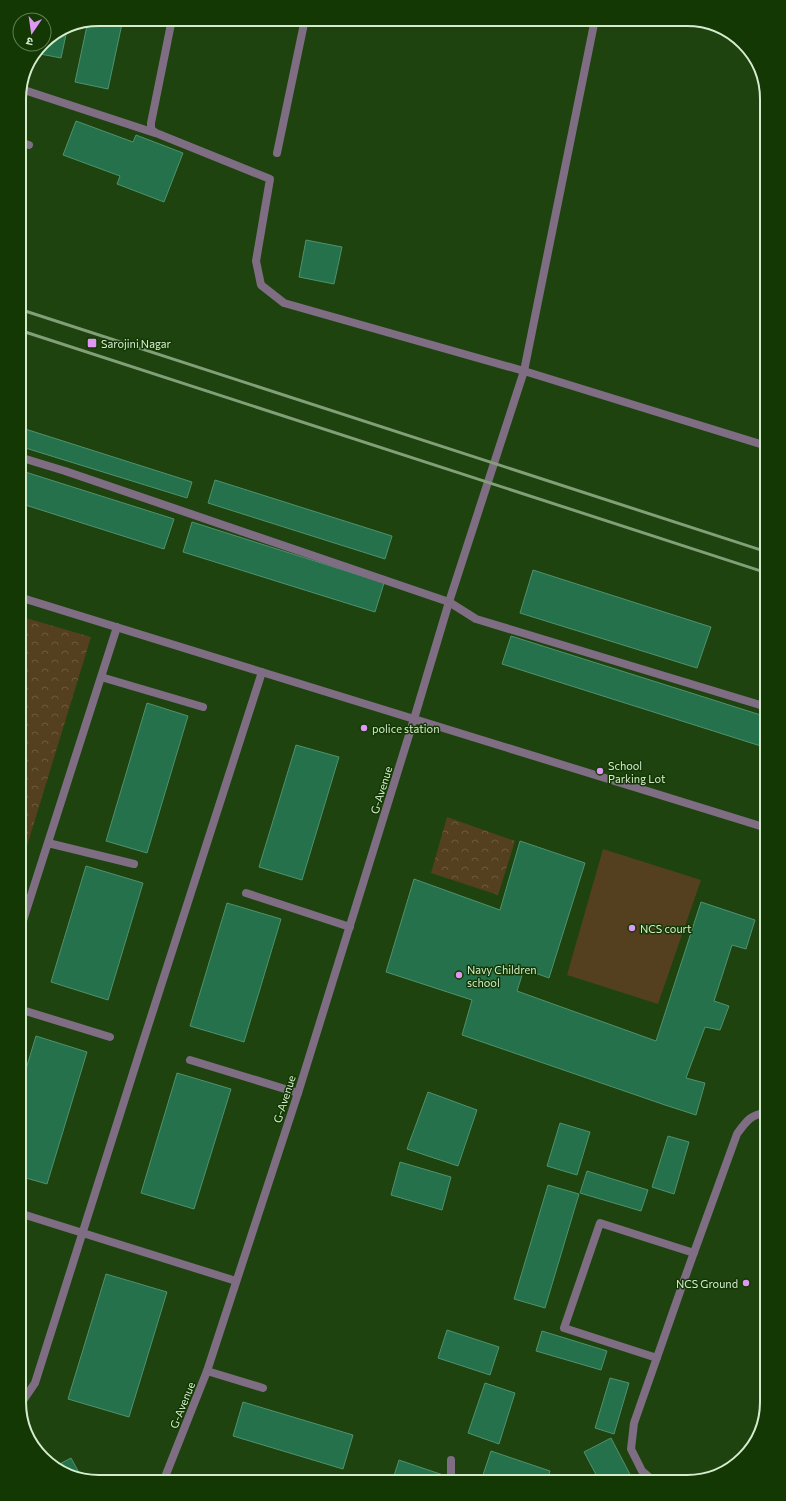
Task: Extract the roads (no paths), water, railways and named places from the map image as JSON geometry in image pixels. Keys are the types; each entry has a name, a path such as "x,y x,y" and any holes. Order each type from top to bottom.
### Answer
{"street":[{"path":"156,133 151,129 151,123 171,26"},
{"path":"277,153 304,26"},
{"name":"G-Avenue","path":"166,1475 207,1371 298,1093 449,602 524,370 594,26"},
{"path":"27,91 156,133 270,178 256,261 261,285 284,303 524,370 760,444"},
{"path":"26,459 65,471 449,602 476,619 760,705"},
{"path":"26,599 760,826"},
{"path":"26,911 117,627"},
{"path":"26,1396 35,1383 262,672"},
{"path":"101,677 203,707"},
{"path":"48,843 134,864"},
{"path":"246,893 350,927"},
{"path":"26,1011 110,1037"},
{"path":"190,1060 298,1093"},
{"path":"647,1475 642,1471 631,1449 634,1423 737,1134 749,1118 760,1114"},
{"path":"26,1215 236,1281"},
{"path":"657,1358 564,1328 600,1223 694,1253"},
{"path":"207,1371 263,1388"},
{"path":"451,1460 451,1475"}],"railway":[{"path":"26,311 760,550"},
{"path":"26,332 760,571"}],"place":[{"name":"Sarojini Nagar","path":"92,343"},
{"name":"police station","path":"364,728"},
{"name":"School Parking Lot","path":"600,771"},
{"name":"NCS court","path":"632,928"},
{"name":"Navy Children school","path":"459,975"},
{"name":"NCS Ground","path":"746,1283"}]}
